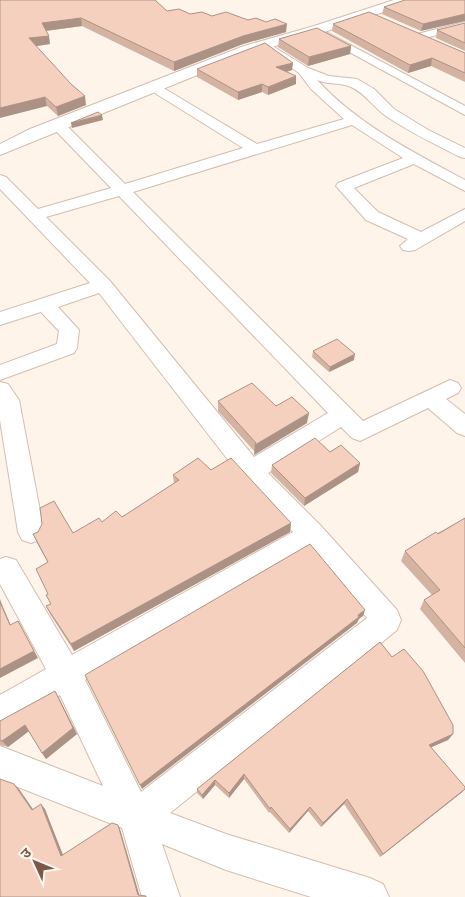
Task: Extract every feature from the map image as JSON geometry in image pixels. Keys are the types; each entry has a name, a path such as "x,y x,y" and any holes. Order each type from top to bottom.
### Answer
{"street":[{"path":"0,150 58,125 265,44 319,29 406,0"},
{"path":"368,13 386,21"},
{"path":"439,44 417,34 465,25"},
{"path":"319,29 322,33 465,110"},
{"path":"265,44 304,71 327,80 352,82 369,92 389,112 425,134 465,154"},
{"path":"304,71 312,84 354,120 392,146 465,186"},
{"path":"155,87 255,148"},
{"path":"35,215 354,120"},
{"path":"58,125 360,432 440,393 465,427"},
{"path":"415,159 344,186 372,216 422,239"},
{"path":"0,180 104,285 251,471 312,534 387,620 136,818"},
{"path":"362,225 407,247 465,214"},
{"path":"450,223 465,233"},
{"path":"0,319 104,285"},
{"path":"0,373 67,348 69,330 45,304"},
{"path":"0,390 8,400 31,532"},
{"path":"251,471 343,415"},
{"path":"0,712 312,534"},
{"path":"6,568 66,674 136,818 161,897"},
{"path":"0,763 226,852 370,897"}],"building":[{"path":"0,0 155,0 167,11 179,9 190,14 202,12 212,16 226,12 248,20 256,18 266,22 275,19 287,24 243,36 174,62 81,18 42,23 49,36 29,38 71,84 85,96 56,107 45,97 0,108"},
{"path":"405,0 465,0 465,14 423,24 384,7"},
{"path":"369,12 465,53 465,73 432,58 410,65 333,24"},
{"path":"465,23 465,43 437,30"},
{"path":"317,28 351,46 309,57 279,39"},
{"path":"265,43 293,63 276,67 296,76 268,87 262,84 238,92 197,69"},
{"path":"98,112 102,115 71,123"},
{"path":"337,339 355,354 330,367 313,351"},
{"path":"252,383 276,406 292,397 309,413 255,445 256,443 218,401"},
{"path":"315,438 330,452 341,445 360,463 305,498 272,465"},
{"path":"198,458 211,470 231,458 291,523 71,644 46,606 51,604 36,569 48,562 33,534 38,532 42,524 40,508 54,501 73,533 99,518 102,522 116,511 122,517 179,480 173,475"},
{"path":"465,518 465,648 424,600 440,590 405,551 436,532 438,534"},
{"path":"310,544 365,610 358,615 359,617 140,785 85,675"},
{"path":"0,602 10,625 18,621 34,651 0,669"},
{"path":"380,642 392,657 404,649 423,671 453,725 453,734 429,745 465,789 383,854 347,799 323,823 310,807 290,829 271,807 270,809 244,774 229,793 215,780 202,795 197,789"},
{"path":"55,691 73,728 42,753 25,725 2,741 0,740 0,721"},
{"path":"0,779 14,784 32,810 41,804 61,856 112,823 118,825 138,895 146,897 0,897"}]}
